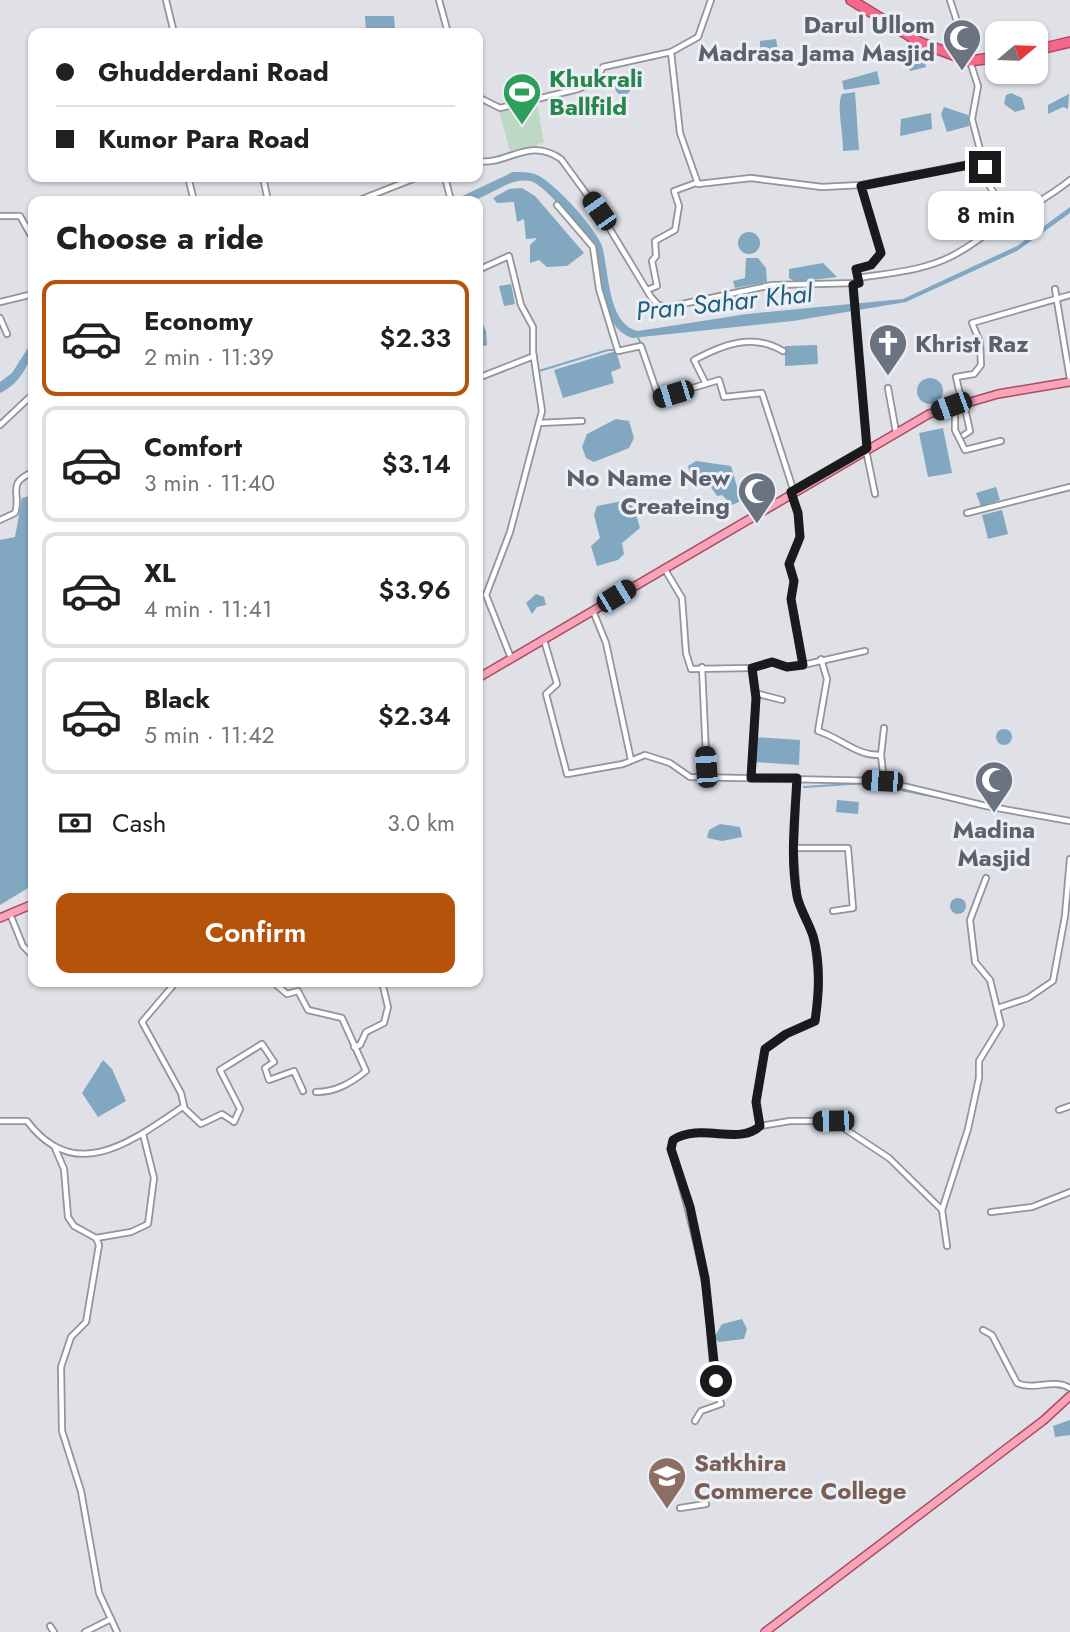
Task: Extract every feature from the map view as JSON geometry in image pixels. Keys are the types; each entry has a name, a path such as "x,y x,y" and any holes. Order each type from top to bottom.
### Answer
{"highway":[{"path":"851,0 920,43 970,61 985,59"},
{"path":"1048,47 1070,42"}],"main road":[{"path":"483,675 929,414 1038,385 1070,381"},
{"path":"0,918 28,906"},
{"path":"765,1632 1044,1420 1070,1396"}],"street":[{"path":"166,0 170,8 167,14 172,28"},
{"path":"439,0 447,28"},
{"path":"483,100 500,108 578,89 594,82 603,67 652,53 671,52 698,37 711,0"},
{"path":"950,0 966,58 970,61 978,86 972,119 989,185 1010,219"},
{"path":"671,52 680,133 697,183"},
{"path":"483,162 490,163 517,151 552,153 561,159 599,211 658,305 673,307 772,285 850,280 855,303 867,449 875,494"},
{"path":"647,290 657,286 652,261 656,256 655,241 675,230 679,206 674,191 697,183 751,178 822,187 861,186 984,162"},
{"path":"858,278 907,270 953,256 1070,180"},
{"path":"370,196 405,182"},
{"path":"853,285 859,283 856,269 871,265 881,253 861,186"},
{"path":"557,205 593,247 598,284 618,351 641,346 659,398 719,380 724,397 762,393 798,513 800,537 789,564 794,581 791,599 803,665"},
{"path":"0,216 20,216 28,230"},
{"path":"483,268 509,256 521,305 533,327 534,356 542,407 510,532 486,595 510,658"},
{"path":"1055,289 1070,381"},
{"path":"0,302 28,295"},
{"path":"964,435 970,431 956,377 974,374 981,365 980,342 972,323 1070,295"},
{"path":"0,318 7,334"},
{"path":"706,384 694,360 710,351 751,339 769,342 783,351"},
{"path":"483,376 534,356"},
{"path":"888,387 890,413 896,432"},
{"path":"0,425 28,399"},
{"path":"961,404 953,411 956,430 965,450 1001,441"},
{"path":"539,423 582,421"},
{"path":"0,520 15,513 15,486 28,475"},
{"path":"967,513 1070,487"},
{"path":"664,568 682,598 688,664 691,669 752,668 772,662 787,667 865,651"},
{"path":"592,610 606,643 631,760"},
{"path":"544,639 557,684 546,694 567,775 645,755 670,763 690,777 884,782 986,806 1070,821"},
{"path":"821,659 827,679 818,731 847,744 852,750 881,755"},
{"path":"702,667 707,778"},
{"path":"751,778 755,693 752,668"},
{"path":"755,693 782,700"},
{"path":"884,728 881,755 884,782"},
{"path":"760,1126 756,1102 765,1049 786,1034 815,1021 818,1002 814,938 797,898 794,848 797,778"},
{"path":"794,848 848,848 853,908 833,911"},
{"path":"998,1008 1028,998 1053,981 1065,916 1070,859"},
{"path":"947,1246 942,1210 968,1129 979,1078 979,1061 1001,1025 990,980 975,962 971,920 986,878"},
{"path":"10,914 24,949 28,952"},
{"path":"172,987 142,1020 181,1093 184,1106 201,1125 222,1114 234,1122 240,1109 220,1070 262,1044 274,1062 265,1068 269,1080 294,1071 303,1091"},
{"path":"279,987 287,994 298,991 308,1010 342,1018 366,1071 350,1084 327,1092 316,1092"},
{"path":"354,1047 360,1045 366,1032 384,1023 388,1007 383,987"},
{"path":"0,1121 29,1122 33,1131 55,1148 94,1155 110,1151 143,1135 184,1106"},
{"path":"1059,1110 1070,1106"},
{"path":"695,1421 701,1411 721,1406 715,1386 717,1377 705,1278 690,1207 671,1149 673,1140 698,1131 739,1136 754,1132 760,1126 790,1121 833,1121 889,1158 942,1210"},
{"path":"55,1148 64,1169 68,1217 74,1226 96,1238 131,1232 148,1224 154,1178 143,1135"},
{"path":"991,1212 1032,1207 1070,1192"},
{"path":"96,1238 99,1256 86,1322 71,1337 61,1367 62,1431 81,1491 99,1592 117,1632"},
{"path":"983,1331 992,1335 1017,1382 1024,1387 1052,1383 1070,1388"},
{"path":"680,1508 706,1504"},
{"path":"85,1632 111,1619"},
{"path":"50,1626 54,1632"}],"green space":[{"name":"Khukrali Ballfild","path":"537,103 544,143 537,144 537,150 510,152 499,110"}],"water":[{"path":"365,16 394,16 395,28 366,28"},
{"path":"776,39 779,57 760,61 760,41"},
{"path":"922,51 926,67 910,71 906,53"},
{"path":"877,71 880,84 844,90 842,81"},
{"path":"623,79 629,81 629,93 623,95 617,93 615,87 617,81"},
{"path":"855,92 859,150 843,151 840,99 842,94"},
{"path":"1011,93 1022,98 1025,109 1015,112 1004,104 1006,95"},
{"path":"1069,94 1068,109 1063,107 1048,114 1048,105"},
{"path":"944,107 968,115 969,126 947,132 941,114"},
{"path":"931,113 932,129 900,136 901,119"},
{"path":"513,172 532,173 543,178 562,195 598,238 615,308 628,327 638,331 747,314 903,299 1017,246 1070,207 1070,213 1017,251 906,302 793,321 632,338 614,324 609,314 596,258 586,239 557,202 537,184 530,181 514,182 483,196 462,196"},
{"path":"522,188 535,196 584,253 567,266 547,267 539,260 530,263 530,245 537,238 526,239 524,219 517,222 514,202 497,203 493,198 509,189"},
{"path":"967,203 984,206 985,219 971,221 965,207"},
{"path":"749,232 757,235 760,243 757,251 749,254 741,251 738,243 741,235"},
{"path":"746,258 758,258 766,268 767,282 735,288 733,281 745,278"},
{"path":"823,263 837,277 795,282 789,278 789,269"},
{"path":"511,284 515,304 504,306 499,286"},
{"path":"483,325 486,331 487,345 483,346"},
{"path":"817,345 818,364 785,366 785,346"},
{"path":"28,348 28,364 24,371 14,384 0,393 0,382 12,373"},
{"path":"616,351 621,368 611,372 614,383 563,398 554,370"},
{"path":"930,378 939,382 943,391 939,400 930,404 921,400 917,391 921,382"},
{"path":"616,419 629,421 634,438 629,448 594,462 586,458 582,447 587,434"},
{"path":"943,428 952,473 928,477 919,433"},
{"path":"696,461 731,466 741,501 732,505 722,495 717,496 709,484 690,475 688,466"},
{"path":"996,487 1000,500 981,506 976,493"},
{"path":"28,496 28,888 0,905 0,540 15,537 22,498"},
{"path":"622,501 634,507 640,528 622,543 624,554 618,560 597,566 591,546 600,538 594,515 597,506"},
{"path":"1002,510 1008,534 988,539 982,515"},
{"path":"536,594 544,597 546,605 537,607 532,614 526,603"},
{"path":"1001,729 1007,729 1012,737 1010,743 1001,745 996,740 996,734"},
{"path":"754,737 800,740 799,765 753,762"},
{"path":"837,800 859,802 858,814 836,812"},
{"path":"720,824 740,827 742,837 722,841 707,838 709,830"},
{"path":"958,898 964,900 964,912 958,914 952,912 950,906 952,900"},
{"path":"103,1060 112,1069 126,1101 98,1117 82,1093"},
{"path":"742,1319 747,1329 744,1339 719,1342 714,1338 722,1324"},
{"path":"1070,1420 1070,1435 1055,1437 1053,1426"}],"waterway":[{"path":"958,31 965,56"},
{"name":"Pran Sahar Khal","path":"636,345 641,343 638,338"},
{"path":"539,371 608,350 617,350"},
{"path":"777,445 782,463"},
{"path":"513,511 522,479"},
{"path":"793,817 794,781"},
{"path":"804,787 866,783 965,803"},
{"path":"792,854 792,879"},
{"path":"793,881 795,894"},
{"path":"770,1043 788,1030"}],"place":[{"name":"Darul Ullom Madrasa Jama Masjid","path":"962,72"},
{"name":"Khukrali Ballfild","path":"522,126"},
{"name":"Khrist Raz","path":"888,377"},
{"name":"No Name New Createing","path":"757,525"},
{"name":"Madina Masjid","path":"994,814"},
{"name":"Satkhira Commerce College","path":"667,1510"}],"route":[{"path":"716,1381 705,1278 692,1232 690,1207 671,1149 673,1140 680,1135 698,1131 739,1136 754,1132 760,1126 756,1102 765,1049 774,1040 810,1026 815,1021 819,986 814,938 797,898 794,852 797,778 751,778 756,698 752,668 772,662 787,667 803,665 791,599 794,581 789,564 800,537 798,513 791,492 867,448 853,285 859,283 856,269 871,265 881,253 861,186 944,168 984,162 985,167"}]}
